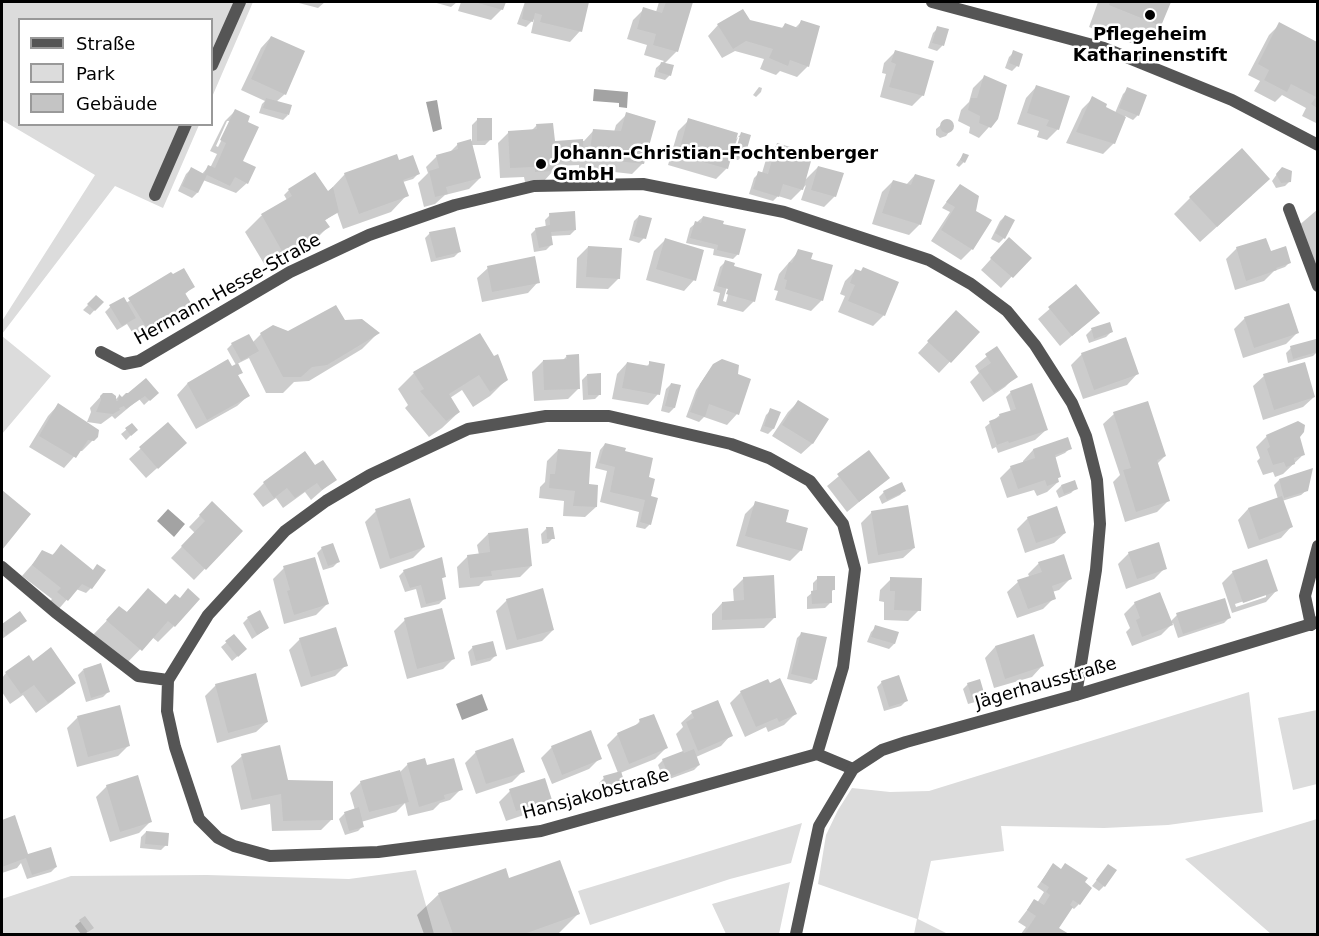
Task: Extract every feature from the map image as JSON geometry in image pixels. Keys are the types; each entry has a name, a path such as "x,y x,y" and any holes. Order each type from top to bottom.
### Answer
{"street":[{"path":"213,63 240,2"},
{"path":"932,2 1104,48 1232,100 1317,145"},
{"path":"155,195 185,126"},
{"name":"Hermann-Hesse-Straße","path":"101,352 124,364 139,361 290,272 369,235 455,205 534,186 643,184 784,212 929,260 971,284 1007,310 1035,345 1072,403 1086,436 1097,480 1100,524 1096,570 1076,695"},
{"path":"1289,209 1317,286"},
{"path":"2,567 55,612 138,676 168,680 208,615 285,531 326,501 370,475 468,429 546,416 609,416 731,444 769,459 810,481 843,525 855,569 854,580 843,667 817,754 853,769"},
{"path":"1314,624 1305,596 1317,546"},
{"name":"Jägerhausstraße","path":"796,934 819,826 853,769 882,750 1314,624"},
{"name":"Hansjakobstraße","path":"168,680 167,711 171,729 199,819 219,838 234,846 270,856 378,852 541,831 817,754"}],"green space":[{"path":"2,2 253,2 213,95 213,18 18,18 18,126 199,126 163,208 115,186 2,334 2,321 95,175 2,120"},
{"path":"2,336 51,376 2,434"},
{"path":"1249,692 1263,812 1168,825 1104,828 1001,826 1004,851 931,861 918,919 948,934 914,934 917,919 818,884 826,835 852,788 890,792 929,791"},
{"path":"1317,710 1317,784 1293,790 1278,718"},
{"path":"1317,819 1317,934 1271,934 1185,859"},
{"path":"802,823 791,863 730,879 590,925 578,891"},
{"path":"416,870 434,934 2,934 2,899 71,876 207,875 349,879"},
{"path":"790,882 779,934 726,934 712,904"}],"shaded area":[{"path":"594,89 628,92 627,108 619,107 619,103 593,101"},
{"path":"437,100 442,129 433,132 426,102"},
{"path":"168,509 185,524 174,537 157,521"},
{"path":"482,694 488,710 462,720 456,704"}],"building":[{"path":"474,2 506,2 503,10"},
{"path":"525,2 589,2 582,32 540,22 542,15 535,13 533,22 522,19"},
{"path":"666,2 693,2 678,52 653,45 656,34 637,29 643,7 662,13"},
{"name":"Pflegeheim Katharinenstift","path":"1110,2 1171,2 1161,26 1109,5"},
{"path":"743,9 750,20 783,28 785,23 798,28 801,20 820,26 809,67 790,60 788,66 769,58 773,49 746,41 733,49 717,24"},
{"path":"1279,22 1317,42 1317,108 1311,104 1316,97 1291,84 1287,92 1264,80 1269,70 1258,64"},
{"path":"937,26 949,29 944,46 932,43"},
{"path":"271,36 305,51 286,95 251,79"},
{"path":"895,50 934,61 924,96 889,87 896,64 891,62"},
{"path":"1013,50 1023,54 1019,67 1009,63"},
{"path":"661,62 674,65 671,76 658,72"},
{"path":"984,75 1007,85 998,119 991,128 979,123 980,116 968,110 971,98 977,98"},
{"path":"1036,85 1070,96 1059,130 1046,126 1049,120 1027,113"},
{"path":"1127,87 1147,95 1139,116 1119,108"},
{"path":"1092,96 1107,104 1106,107 1126,117 1115,144 1076,132"},
{"path":"266,98 292,105 289,115 263,108"},
{"path":"235,109 250,116 248,122 259,127 243,161 256,167 248,184 235,177 230,186 207,175 198,193 182,186 191,167 204,174 208,165 215,168 226,143 220,140"},
{"path":"626,112 656,121 644,164 589,158 593,129 621,131"},
{"path":"477,118 492,118 492,140 477,141"},
{"path":"688,118 738,133 728,169 678,155"},
{"path":"944,119 950,119 954,126 950,133 944,133 940,129 940,123"},
{"path":"553,123 555,141 583,139 584,160 555,162 556,171 535,172 535,167 510,168 508,131 537,129 536,124"},
{"path":"741,132 751,135 745,156 735,153"},
{"path":"471,139 481,178 446,187 448,194 435,197 429,171 439,168 436,155 458,149 457,143"},
{"path":"777,143 813,154 803,190 783,184 779,197 753,189 758,171 768,174"},
{"path":"1242,148 1270,179 1217,227 1189,197"},
{"path":"963,153 969,155 965,163 960,160"},
{"path":"397,154 399,160 413,155 420,174 403,180 409,196 359,214 344,173"},
{"path":"818,166 844,173 836,197 811,190"},
{"path":"1282,167 1292,171 1291,182 1281,183 1276,174"},
{"path":"315,172 328,191 333,187 339,212 325,220 330,227 282,251 261,214 292,196 288,189"},
{"path":"915,174 935,180 921,225 882,213 893,180 911,185"},
{"path":"960,184 979,196 976,211 992,220 973,250 941,230 955,207 946,202"},
{"path":"575,211 576,230 551,232 553,245 539,248 535,228 550,225 549,213"},
{"path":"639,215 652,218 646,239 633,236"},
{"path":"1005,215 1015,220 1005,239 995,233"},
{"path":"703,216 724,221 723,224 746,229 739,255 717,250 718,245 690,238 695,221 701,223"},
{"path":"455,227 461,252 436,258 429,232"},
{"path":"1009,237 1032,258 1013,278 990,258"},
{"path":"665,238 704,250 696,281 656,269"},
{"path":"1266,238 1271,251 1286,246 1291,263 1246,281 1236,247"},
{"path":"588,246 622,248 620,279 586,277"},
{"path":"798,249 813,253 811,259 833,265 823,301 785,289 787,280 784,279 789,262 792,263"},
{"path":"535,256 540,283 492,292 487,266"},
{"path":"725,260 735,263 734,266 762,274 755,302 726,294 728,289 717,286"},
{"path":"863,267 899,282 885,316 848,301 855,285 850,283 855,269 861,271"},
{"path":"184,268 195,287 185,293 191,303 148,330 128,298 171,272 173,274"},
{"path":"1076,284 1100,313 1072,336 1048,307"},
{"path":"96,295 104,302 95,311 87,304"},
{"path":"124,297 136,318 122,326 109,305"},
{"path":"1289,303 1299,333 1254,348 1244,317"},
{"path":"336,305 345,320 362,319 380,333 327,365 312,367 301,377 283,377 260,333 273,325 288,331"},
{"path":"956,310 980,332 951,363 927,341"},
{"path":"1110,322 1113,332 1094,339 1091,328"},
{"path":"480,333 494,356 498,354 508,380 490,392 479,375 449,394 460,412 446,421 420,391 424,389 413,372"},
{"path":"249,334 259,351 241,361 231,343"},
{"path":"1126,337 1139,374 1094,390 1081,353"},
{"path":"1316,339 1317,352 1293,359 1290,346"},
{"path":"997,346 1018,377 994,393 979,371 991,363 985,354"},
{"path":"579,354 580,389 544,390 543,360 567,359 566,355"},
{"path":"228,359 232,366 238,363 243,373 238,375 250,396 207,420 187,383"},
{"path":"722,359 739,365 738,374 751,379 739,415 709,404 705,417 690,412 700,384 713,364"},
{"path":"649,361 665,364 660,395 622,388 627,362 649,366"},
{"path":"1305,362 1315,397 1274,410 1263,374"},
{"path":"601,373 601,395 588,395 587,374"},
{"path":"146,378 159,393 150,401 145,396 126,409 124,406 119,408 120,410 113,414 96,412 103,393 112,393 118,401 119,394 122,397"},
{"path":"671,383 681,385 675,408 665,406"},
{"path":"1032,383 1048,430 997,445 989,421 1000,417 999,414 1016,409 1010,391"},
{"path":"798,400 829,419 813,444 782,425"},
{"path":"1148,401 1166,456 1157,460 1170,501 1136,512 1123,470 1131,468 1113,412"},
{"path":"58,403 99,430 98,437 94,441 88,440 76,458 39,436"},
{"path":"770,408 781,412 774,429 764,426"},
{"path":"1298,421 1305,425 1300,437 1305,455 1294,458 1295,464 1286,467 1284,462 1273,465 1267,449 1270,447 1266,435"},
{"path":"168,422 187,443 158,469 139,447"},
{"path":"132,423 138,430 131,436 125,428"},
{"path":"1068,437 1072,449 1055,455 1061,477 1058,478 1059,482 1047,486 1045,480 1018,489 1010,466 1035,458 1033,449"},
{"path":"605,443 653,458 649,477 655,479 651,496 658,498 651,525 640,522 645,500 610,492 615,467 599,463"},
{"path":"558,449 591,452 589,484 598,485 597,507 573,506 575,491 549,488 550,474 555,474"},
{"path":"869,450 890,478 859,502 837,474"},
{"path":"305,451 315,465 323,460 337,480 322,490 317,483 295,498 287,488 274,498 263,482"},
{"path":"1313,468 1308,491 1284,498 1279,479"},
{"path":"1075,480 1078,489 1064,494 1061,485"},
{"path":"902,482 906,491 887,500 883,491"},
{"path":"2,490 31,514 2,550"},
{"path":"1282,496 1293,527 1259,540 1248,508"},
{"path":"410,498 425,547 390,559 375,509"},
{"path":"212,501 243,531 206,570 181,546 205,521 199,515"},
{"path":"755,501 789,510 786,522 808,528 802,551 745,536"},
{"path":"908,505 915,548 878,555 871,511"},
{"path":"1057,506 1066,533 1036,543 1027,517"},
{"path":"546,527 553,527 555,539 547,539"},
{"path":"528,528 532,566 491,571 492,576 470,578 467,555 490,552 488,533"},
{"path":"1159,542 1167,569 1137,579 1128,552"},
{"path":"333,543 340,562 328,566 321,547"},
{"path":"61,544 93,570 97,564 106,570 92,589 82,584 68,601 57,592 61,588 32,565 42,550 53,555"},
{"path":"1064,554 1072,579 1052,586 1056,599 1028,609 1017,580 1042,572 1038,562"},
{"path":"315,557 329,604 294,615 283,566"},
{"path":"442,557 446,577 442,578 446,599 426,604 421,585 410,588 403,570"},
{"path":"1267,559 1278,591 1243,603 1232,571"},
{"path":"774,575 776,618 722,620 722,602 744,600 743,577"},
{"path":"817,576 835,576 832,603 812,604 811,591 817,590"},
{"path":"890,577 922,578 921,611 894,610 895,591 890,591"},
{"path":"148,588 166,604 175,594 180,598 188,588 200,599 175,627 168,621 142,651 106,620 119,606 127,612"},
{"path":"543,588 554,630 517,640 506,599"},
{"path":"1160,592 1173,625 1142,637 1136,620 1140,618 1134,602"},
{"path":"1225,598 1231,618 1183,634 1176,613"},
{"path":"442,608 455,659 417,669 404,618"},
{"path":"260,610 269,628 257,635 247,617"},
{"path":"20,611 27,621 6,635 2,624"},
{"path":"875,625 899,632 895,644 871,637"},
{"path":"336,627 348,666 311,677 299,638"},
{"path":"801,632 827,637 817,680 791,674"},
{"path":"234,634 247,649 238,657 225,641"},
{"path":"1034,634 1044,666 1005,679 995,646"},
{"path":"493,641 497,656 476,661 472,646"},
{"path":"51,647 76,683 48,703 34,685 21,694 5,672 29,655 33,661"},
{"path":"101,663 110,692 91,698 83,669"},
{"path":"256,673 268,722 228,733 215,684"},
{"path":"899,675 908,701 889,707 881,681"},
{"path":"780,678 797,714 779,722 777,718 756,727 740,691 768,679 770,683"},
{"path":"980,679 985,696 973,700 967,683"},
{"path":"718,700 733,736 698,751 686,722 694,718 691,711"},
{"path":"120,705 130,746 88,757 77,716"},
{"path":"654,714 668,748 629,764 617,733 640,723 639,719"},
{"path":"591,730 602,759 562,775 551,746"},
{"path":"513,738 525,772 486,784 475,751"},
{"path":"280,745 288,780 333,781 333,820 283,821 281,794 252,800 241,754"},
{"path":"694,749 700,765 669,777 662,759"},
{"path":"425,758 427,765 454,758 463,790 444,795 445,799 419,807 407,763"},
{"path":"400,770 409,802 369,812 360,781"},
{"path":"621,771 626,788 609,794 603,776"},
{"path":"138,775 152,822 120,832 106,785"},
{"path":"545,778 552,800 516,811 509,789"},
{"path":"359,807 364,827 349,831 344,812"},
{"path":"15,815 28,854 51,847 57,867 32,875 26,858 2,867 2,820"},
{"path":"146,831 169,833 168,846 145,844"},
{"path":"560,860 580,914 524,934 453,934 438,893 506,868 509,878"},
{"path":"1053,863 1061,869 1065,863 1088,878 1085,882 1092,888 1080,905 1073,900 1070,905 1073,907 1059,928 1069,934 1024,934 1036,916 1027,910 1034,899 1044,905 1050,895 1046,892 1049,887 1041,882"},
{"path":"1108,864 1117,870 1105,887 1096,880"},
{"path":"85,916 94,928 88,932 79,920"}],"place":[{"name":"Pflegeheim Katharinenstift","path":"1150,15"},
{"name":"Johann-Christian-Fochtenberger GmbH","path":"541,164"}]}
